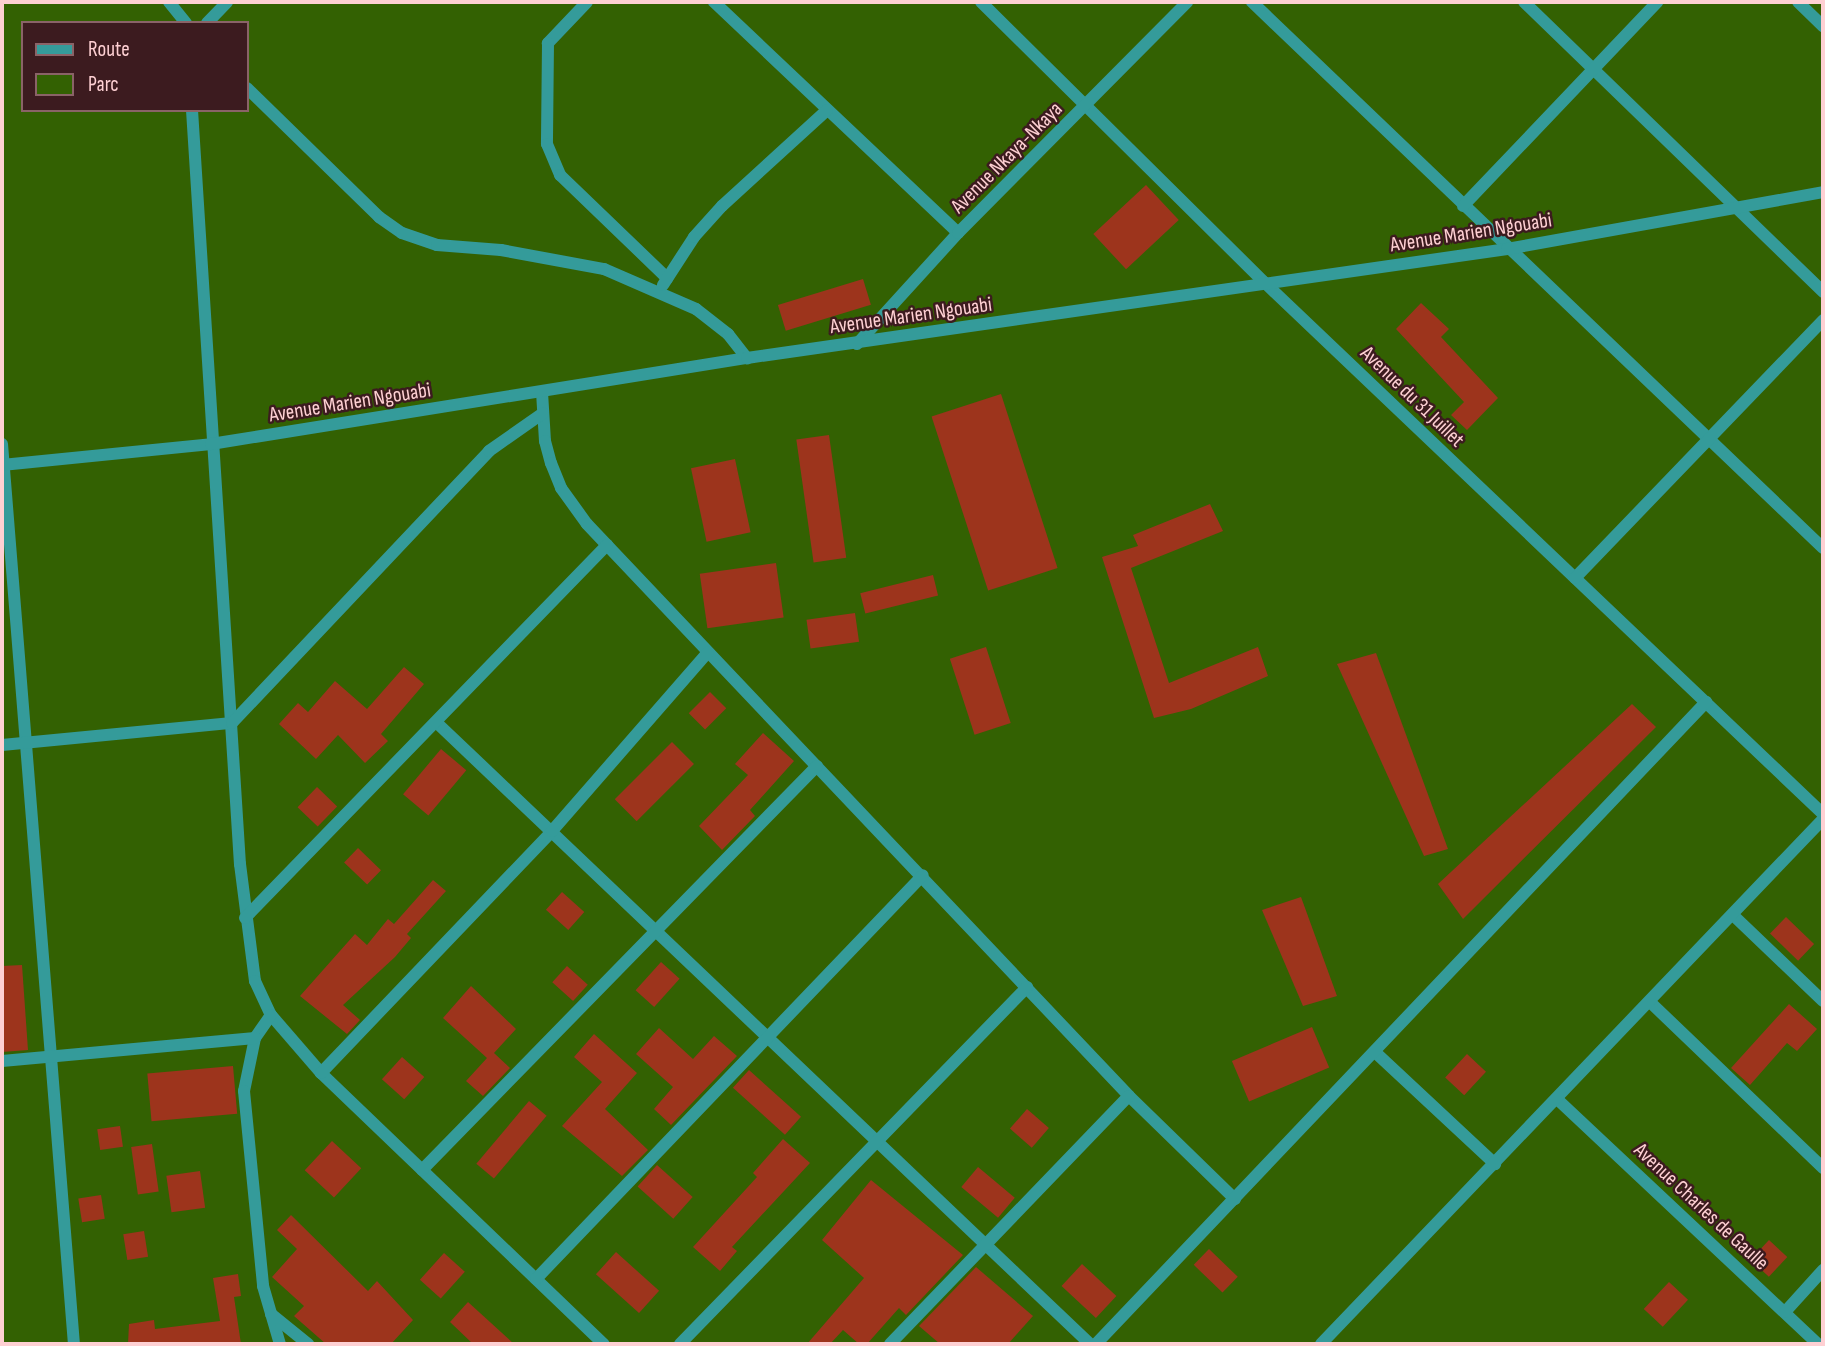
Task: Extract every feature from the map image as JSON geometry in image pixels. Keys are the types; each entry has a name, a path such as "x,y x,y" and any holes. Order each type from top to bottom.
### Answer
{"street":[{"path":"169,2 184,21"},
{"path":"209,21 228,2"},
{"path":"587,2 548,43 547,144 560,174 667,278"},
{"path":"714,2 958,233"},
{"name":"Avenue du 31 Juillet","path":"981,2 1264,282 1823,814"},
{"name":"Avenue Nkaya-Nkaya","path":"857,344 958,233 1088,105 1187,2"},
{"path":"1252,2 1823,548"},
{"path":"1524,2 1823,292"},
{"path":"1463,206 1657,2"},
{"path":"1798,2 1823,26"},
{"path":"248,89 379,217 402,233 437,245 501,250 604,269 696,309 728,334 747,358"},
{"path":"660,292 667,278 722,206 827,110"},
{"path":"192,112 211,444 245,918 255,981 271,1015 321,1073 604,1344"},
{"name":"Avenue Marien Ngouabi","path":"3,465 211,444 747,358 1507,248 1823,192"},
{"path":"1575,578 1706,438 1823,320"},
{"path":"542,392 545,441 561,488 607,545 923,874 1129,1096 1235,1199"},
{"path":"2,746 232,723 489,451 543,413"},
{"path":"2,444 74,1344"},
{"path":"245,918 438,723 607,545"},
{"path":"321,1073 552,831 708,652"},
{"path":"1096,1344 1376,1053 1706,702"},
{"path":"438,723 1090,1344"},
{"path":"422,1170 817,766"},
{"path":"1321,1344 1734,916 1823,820"},
{"path":"536,1279 923,874"},
{"path":"1734,916 1823,1001"},
{"path":"680,1344 1027,987"},
{"path":"1650,1002 1823,1168"},
{"path":"271,1015 255,1038 244,1091 251,1196 270,1314 280,1344"},
{"path":"2,1061 255,1038"},
{"path":"1376,1053 1495,1164"},
{"path":"890,1344 1129,1096"},
{"name":"Avenue Charles de Gaulle","path":"1557,1099 1818,1344"},
{"path":"1784,1312 1823,1270"},
{"path":"270,1314 308,1344"}],"green space":[{"path":"2,2 1823,2 1823,1344 2,1344"}],"building":[{"path":"1146,185 1179,220 1126,269 1093,234"},
{"path":"863,279 871,305 786,331 778,305"},
{"path":"1421,303 1449,329 1441,337 1498,398 1467,430 1451,415 1464,402 1396,329"},
{"path":"1001,394 1058,568 988,591 932,417"},
{"path":"829,435 846,558 814,562 796,440"},
{"path":"735,459 751,532 707,542 691,468"},
{"path":"1210,504 1223,531 1131,568 1169,683 1258,647 1268,676 1191,709 1154,718 1102,557 1138,546 1133,535"},
{"path":"776,563 784,617 707,628 700,574"},
{"path":"933,575 938,595 865,614 860,593"},
{"path":"855,613 859,642 811,649 806,620"},
{"path":"986,647 1011,723 975,735 950,659"},
{"path":"1376,653 1448,849 1424,856 1337,664"},
{"path":"404,667 424,684 381,734 388,741 365,763 338,735 316,759 279,724 298,703 308,712 335,681 367,709"},
{"path":"710,692 726,708 705,729 689,713"},
{"path":"1632,704 1656,727 1463,919 1438,884"},
{"path":"763,733 794,761 750,810 755,816 722,850 699,826 748,775 735,764"},
{"path":"672,742 694,764 637,821 615,799"},
{"path":"441,749 466,770 428,815 403,794"},
{"path":"317,787 337,806 318,827 298,807"},
{"path":"358,848 381,870 367,885 344,862"},
{"path":"433,880 446,891 407,934 411,938 395,957 343,1005 360,1020 347,1034 300,996 355,934 367,945 388,919 394,924"},
{"path":"562,892 584,912 568,930 546,910"},
{"path":"1301,897 1337,996 1303,1006 1262,910"},
{"path":"1786,917 1814,944 1798,961 1770,934"},
{"path":"661,962 680,979 654,1007 636,990"},
{"path":"22,965 28,1050 2,1052 2,966"},
{"path":"567,966 588,985 573,1001 552,982"},
{"path":"471,986 516,1029 494,1053 510,1068 483,1096 466,1081 487,1058 443,1018"},
{"path":"1789,1004 1817,1029 1797,1051 1787,1043 1750,1085 1731,1068"},
{"path":"1312,1027 1329,1068 1249,1101 1232,1061"},
{"path":"659,1028 693,1059 714,1036 737,1056 671,1125 654,1109 673,1087 636,1054"},
{"path":"594,1034 637,1073 605,1109 648,1150 622,1176 562,1126 602,1082 574,1057"},
{"path":"1467,1054 1486,1072 1464,1095 1445,1077"},
{"path":"402,1057 424,1077 404,1099 382,1079"},
{"path":"233,1066 237,1114 152,1121 147,1073"},
{"path":"749,1070 801,1117 785,1135 733,1088"},
{"path":"529,1101 547,1116 494,1179 476,1164"},
{"path":"1027,1109 1049,1128 1032,1148 1010,1129"},
{"path":"120,1126 123,1147 100,1150 97,1129"},
{"path":"783,1139 810,1163 732,1247 737,1251 720,1271 693,1247 757,1177 753,1173"},
{"path":"332,1141 361,1168 334,1198 305,1170"},
{"path":"152,1144 159,1192 138,1194 131,1147"},
{"path":"657,1165 693,1197 673,1219 638,1187"},
{"path":"978,1167 1015,1198 998,1218 961,1187"},
{"path":"200,1171 205,1208 171,1212 166,1176"},
{"path":"871,1180 963,1255 906,1315 899,1308 867,1344 859,1344 843,1330 830,1344 807,1344 864,1278 822,1240"},
{"path":"101,1195 105,1219 82,1222 78,1199"},
{"path":"291,1215 368,1291 377,1281 413,1320 391,1344 326,1344 294,1316 304,1306 272,1277 297,1249 277,1230"},
{"path":"144,1231 148,1257 127,1260 123,1234"},
{"path":"1769,1240 1787,1257 1769,1277 1751,1260"},
{"path":"1209,1249 1238,1277 1222,1293 1194,1265"},
{"path":"616,1252 659,1291 639,1313 596,1274"},
{"path":"444,1253 465,1272 441,1298 420,1280"},
{"path":"1082,1264 1116,1296 1096,1318 1062,1286"},
{"path":"976,1267 1033,1316 1008,1344 940,1344 919,1326"},
{"path":"238,1274 241,1296 234,1297 241,1344 128,1344 129,1324 154,1320 155,1329 220,1321 213,1278"},
{"path":"1669,1282 1688,1300 1663,1327 1644,1309"},
{"path":"468,1302 514,1344 473,1344 450,1322"}]}
